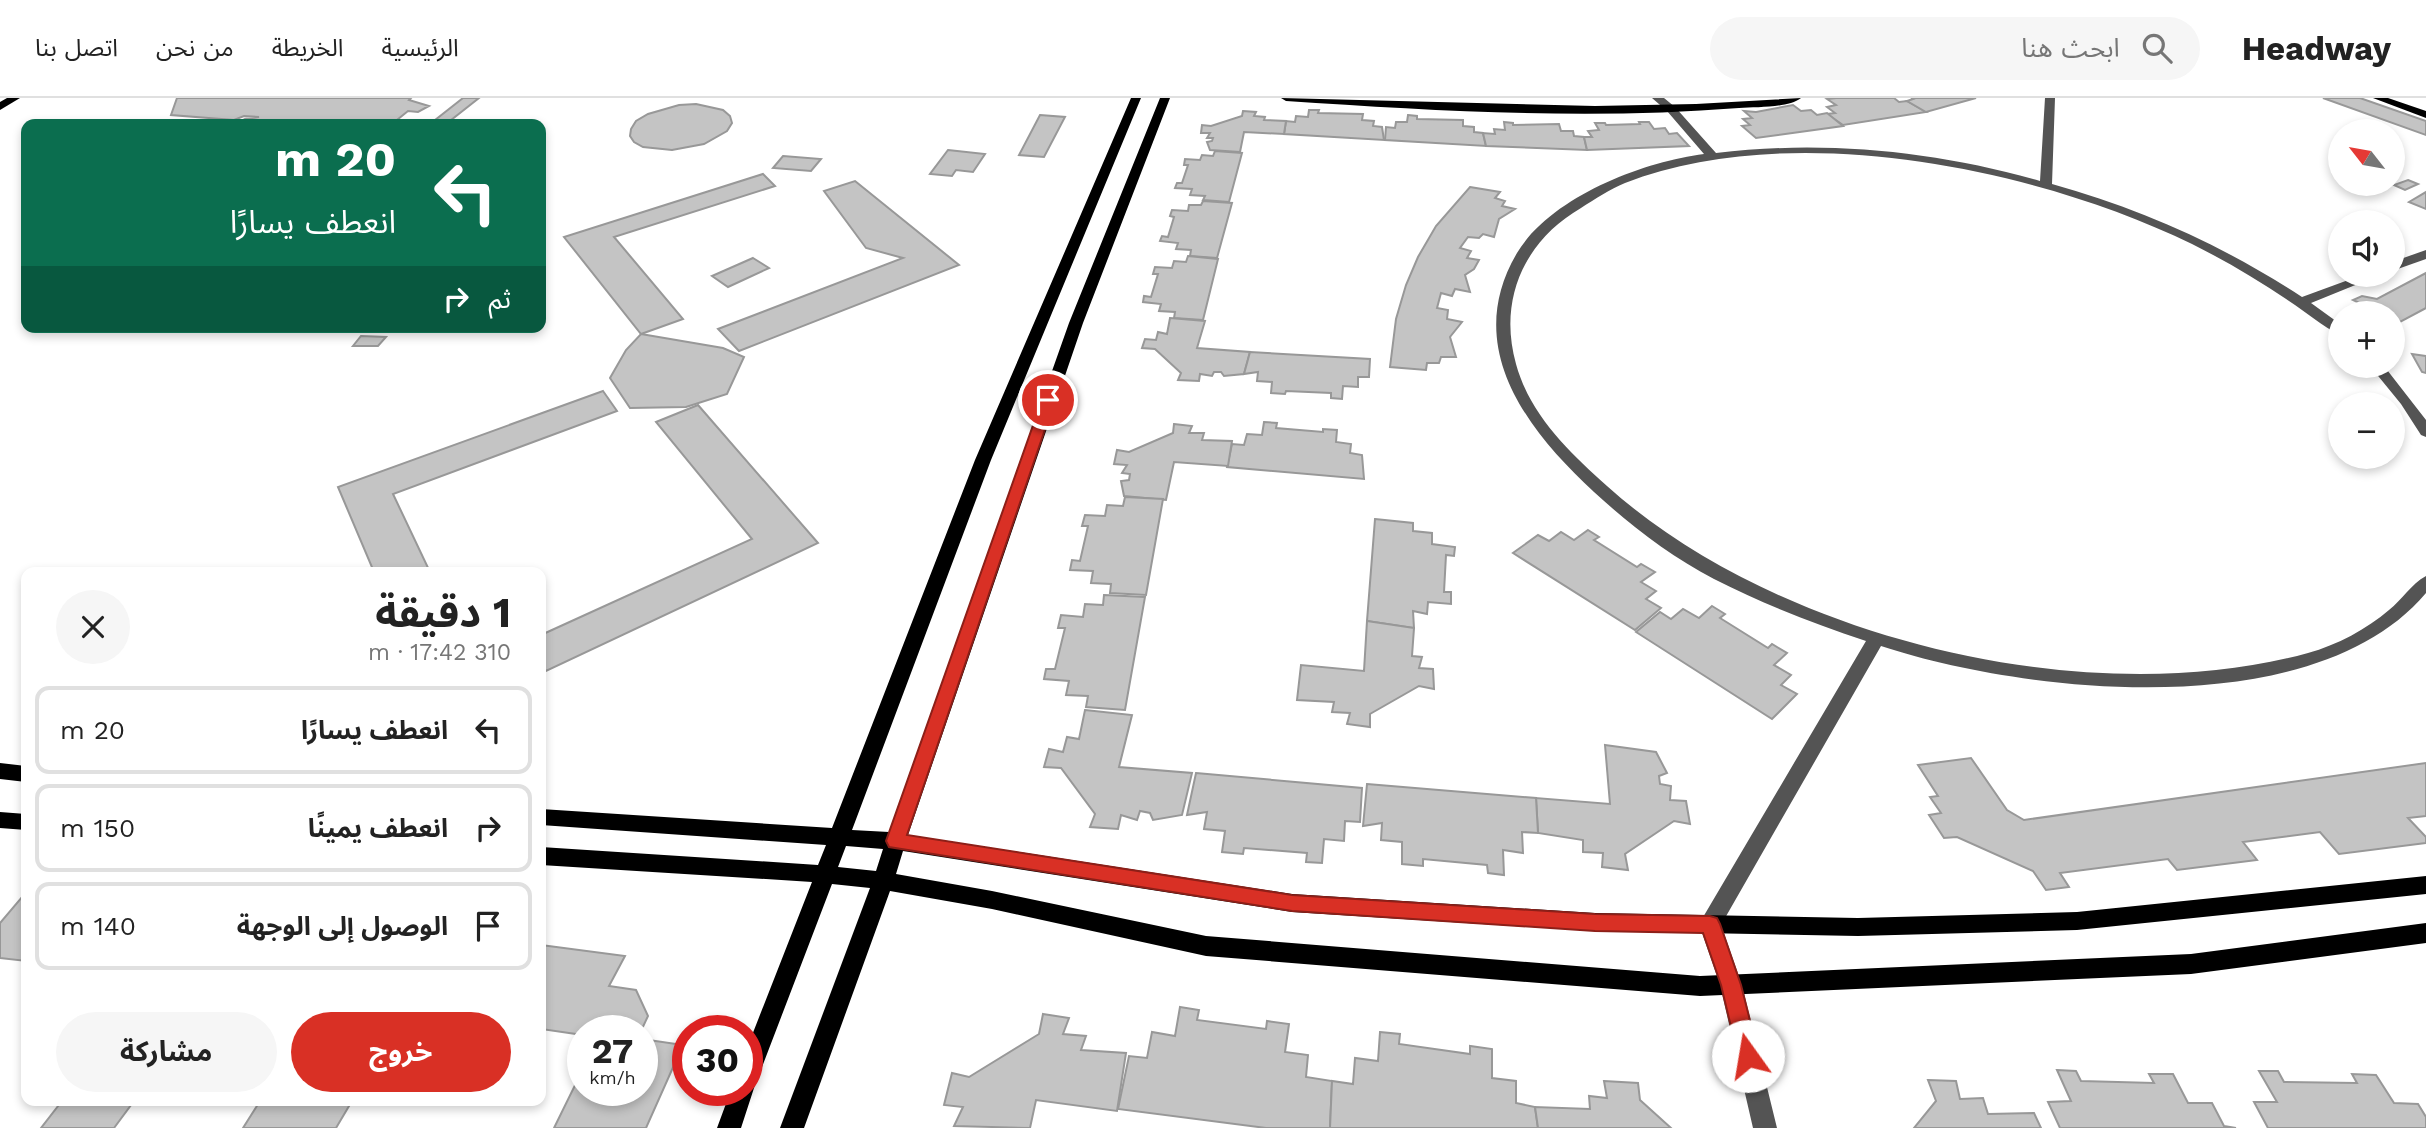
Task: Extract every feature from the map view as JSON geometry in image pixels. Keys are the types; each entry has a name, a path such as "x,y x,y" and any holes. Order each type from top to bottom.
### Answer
{"main road":[{"path":"0,107 15,98"},
{"path":"763,1036 983,460 1136,98"},
{"path":"792,1128 883,881 1076,323 1165,98"},
{"path":"1286,98 1409,106 1664,103 1725,98"},
{"path":"1428,98 1742,106 1796,98"},
{"path":"2378,98 2426,115"},
{"path":"2402,98 2426,106"},
{"path":"0,771 21,773"},
{"path":"546,817 895,841 1292,903 1595,922 1858,928 2077,921 2426,885"},
{"path":"0,820 21,822"},
{"path":"546,856 824,874 883,881 992,900 1206,946 1700,986 2191,964 2426,933"},
{"path":"729,1128 737,1106"}],"street":[{"path":"2046,185 2050,98"},
{"path":"1664,103 1713,157"},
{"path":"2328,322 2302,302 2206,246 2154,222 2046,185 1995,172 1895,155 1800,150 1713,157 1672,164 1609,184 1571,206 1525,248 1511,274 1503,302 1503,333 1510,366 1525,402 1549,438 1615,507 1676,548 1736,582 1803,613 1876,639 1953,659 2031,674 2108,681 2195,680 2250,674 2310,659 2360,639 2399,612 2426,582"},
{"path":"2405,262 2426,254"},
{"path":"2302,302 2341,287"},
{"path":"2387,378 2407,402 2426,432"},
{"path":"1765,1128 1731,985 1710,924 1876,639"}],"building":[{"path":"177,98 411,98 409,100 429,106 418,112 408,111 398,119 245,119 259,117 244,116 221,119 171,115"},
{"path":"463,98 479,98 452,119 436,119"},
{"path":"1894,98 1899,102 1907,101 1926,112 1843,125 1827,114 1835,113 1827,107 1836,105 1827,99"},
{"path":"1911,98 1976,98 1926,112 1907,101 1913,99"},
{"path":"2323,98 2360,98 2426,121 2426,135 2405,127 2405,119 2381,119"},
{"path":"696,104 723,110 730,116 732,123 727,131 704,144 672,150 643,147 630,136 636,121 648,114 679,105"},
{"path":"1793,105 1801,111 1811,110 1817,115 1827,113 1843,126 1756,138 1742,126 1750,125 1743,119 1752,118 1744,111 1756,112"},
{"path":"1309,110 1319,110 1318,113 1363,114 1362,120 1374,121 1373,126 1382,127 1384,140 1284,134 1286,121 1295,122 1296,116 1308,117"},
{"path":"1243,111 1256,112 1254,116 1265,117 1264,120 1286,121 1284,134 1244,132 1240,152 1210,150 1207,142 1213,138 1207,138 1210,133 1201,133 1202,125 1211,126 1242,116"},
{"path":"1040,115 1065,117 1044,157 1019,155"},
{"path":"1408,115 1417,116 1417,119 1463,120 1463,126 1474,127 1474,132 1483,133 1486,146 1385,140 1386,127 1395,128 1396,122 1407,122"},
{"path":"1504,122 1513,125 1559,124 1561,131 1573,131 1574,136 1584,137 1587,150 1486,146 1483,133 1495,134 1494,129 1505,130"},
{"path":"1639,122 1649,122 1654,129 1665,128 1669,134 1677,133 1689,146 1587,150 1584,137 1592,137 1588,131 1599,130 1595,123 1606,125 1640,124"},
{"path":"948,150 985,154 973,172 956,170 952,176 930,174"},
{"path":"1215,151 1242,153 1229,202 1203,200 1205,196 1190,195 1192,189 1175,188 1177,183 1182,183 1188,165 1184,165 1185,159 1200,160 1202,155 1213,156"},
{"path":"783,156 821,159 811,171 773,168"},
{"path":"763,174 775,186 614,237 683,319 641,334 564,237"},
{"path":"2408,180 2418,184 2405,190 2405,181"},
{"path":"855,181 959,265 739,351 718,329 903,258 866,248 824,191"},
{"path":"1470,187 1500,192 1495,198 1505,201 1502,206 1515,209 1499,219 1494,237 1483,234 1479,238 1468,237 1460,248 1471,251 1467,258 1479,260 1474,269 1465,275 1470,292 1455,289 1452,296 1441,293 1437,308 1448,310 1447,319 1462,322 1450,337 1456,357 1441,357 1439,363 1427,363 1426,370 1390,367 1396,319 1418,257 1436,226"},
{"path":"2426,192 2426,209 2409,202"},
{"path":"1203,201 1232,203 1217,258 1190,256 1191,250 1176,249 1178,243 1160,241 1162,236 1168,237 1174,217 1170,216 1172,210 1188,211 1189,205 1201,205"},
{"path":"1188,256 1218,259 1203,320 1174,318 1175,312 1159,311 1161,304 1143,302 1144,296 1151,297 1158,274 1153,274 1155,267 1172,268 1174,261 1186,262"},
{"path":"753,258 769,268 728,287 712,276"},
{"path":"2426,273 2426,308 2405,319 2405,301 2353,300 2362,296 2377,299 2400,287 2405,287 2405,284"},
{"path":"1170,318 1205,321 1197,348 1250,352 1244,374 1224,376 1221,372 1214,372 1212,376 1200,374 1199,381 1178,380 1181,373 1155,349 1142,348 1145,339 1156,340 1158,332 1167,334"},
{"path":"641,334 723,348 744,357 727,394 686,407 630,408 610,378 626,350"},
{"path":"361,336 386,337 378,346 353,346"},
{"path":"1250,352 1370,359 1369,377 1358,377 1358,387 1343,386 1342,399 1331,398 1331,393 1271,393 1272,382 1257,381 1258,372 1244,374"},
{"path":"2412,354 2426,356 2426,373 2422,372"},
{"path":"603,391 617,411 393,494 428,567 372,567 338,487"},
{"path":"698,405 818,543 546,671 546,633 752,539 656,422"},
{"path":"1264,422 1277,423 1276,428 1323,432 1323,429 1337,430 1336,442 1351,444 1350,453 1362,455 1364,479 1227,467 1232,444 1244,445 1247,434 1262,435"},
{"path":"1174,424 1192,426 1189,433 1204,433 1202,440 1232,441 1228,466 1174,462 1166,500 1124,496 1121,481 1129,480 1130,474 1122,473 1127,465 1114,464 1117,450 1129,452 1173,433"},
{"path":"1125,497 1163,499 1146,595 1110,593 1111,584 1091,583 1093,571 1070,570 1072,560 1080,561 1088,526 1082,526 1085,515 1105,516 1107,505 1123,506"},
{"path":"1375,519 1413,523 1413,531 1432,533 1432,544 1455,547 1454,556 1446,555 1444,592 1451,592 1451,604 1428,602 1427,614 1413,611 1414,628 1367,621"},
{"path":"1588,530 1599,537 1594,540 1637,567 1641,564 1655,572 1641,582 1656,591 1646,599 1661,608 1635,630 1513,553 1538,535 1549,541 1561,532 1574,540"},
{"path":"1104,595 1145,597 1125,710 1086,707 1088,696 1066,695 1069,681 1044,679 1046,669 1055,669 1065,628 1058,628 1061,615 1083,617 1085,604 1103,605"},
{"path":"1712,606 1725,614 1720,618 1768,648 1772,644 1787,653 1774,665 1791,675 1781,685 1797,694 1772,719 1636,632 1660,612 1671,619 1683,609 1699,618"},
{"path":"1367,621 1414,628 1412,656 1422,657 1419,668 1433,669 1434,689 1419,686 1370,714 1370,727 1347,724 1350,713 1332,712 1334,702 1297,700 1301,665 1364,671"},
{"path":"1085,710 1132,715 1119,767 1192,773 1182,815 1153,820 1150,813 1140,811 1137,820 1121,815 1118,829 1090,827 1095,814 1061,768 1044,767 1049,749 1063,752 1067,737 1079,739"},
{"path":"1605,745 1656,752 1667,773 1659,776 1660,784 1671,786 1670,800 1686,801 1690,824 1674,821 1625,854 1628,870 1602,867 1603,853 1583,852 1583,840 1538,833 1536,798 1610,804"},
{"path":"1971,758 2007,810 2024,820 2426,763 2426,816 2408,818 2426,837 2426,843 2339,854 2320,832 2243,842 2257,860 2177,870 2168,859 2060,873 2069,887 2046,890 2033,871 1957,837 1944,838 1929,815 1941,813 1930,797 1938,796 1918,765"},
{"path":"1196,773 1362,788 1360,822 1345,821 1344,841 1324,839 1322,863 1306,862 1307,853 1244,848 1243,854 1222,852 1225,831 1204,829 1207,812 1187,815"},
{"path":"1367,784 1536,798 1538,833 1522,832 1523,853 1503,850 1504,875 1488,873 1487,865 1423,859 1423,866 1402,864 1402,842 1381,840 1382,823 1363,826"},
{"path":"21,898 21,960 0,958 0,923"},
{"path":"546,946 625,956 609,986 636,990 648,1015 567,1015 567,1033 546,1030"},
{"path":"1180,1007 1199,1010 1197,1020 1266,1029 1267,1021 1289,1024 1285,1052 1308,1055 1306,1077 1332,1081 1330,1128 1266,1128 1118,1109 1129,1056 1147,1058 1152,1032 1175,1036"},
{"path":"1043,1014 1069,1018 1063,1034 1086,1036 1081,1050 1126,1053 1117,1111 1036,1100 1030,1128 954,1126 963,1107 944,1105 952,1073 969,1077 1039,1034"},
{"path":"1380,1032 1400,1034 1399,1044 1470,1054 1470,1046 1492,1049 1492,1078 1516,1081 1516,1103 1535,1107 1538,1128 1330,1128 1332,1081 1353,1084 1355,1058 1378,1061"},
{"path":"658,1041 672,1043 672,1070 658,1101"},
{"path":"2057,1070 2076,1071 2081,1081 2154,1083 2149,1074 2173,1074 2188,1103 2212,1103 2224,1126 2236,1128 2060,1128 2048,1102 2071,1101"},
{"path":"2259,1071 2278,1071 2284,1082 2357,1083 2352,1074 2376,1075 2394,1103 2418,1104 2426,1117 2426,1128 2268,1128 2254,1102 2277,1102"},
{"path":"1928,1080 1956,1081 1960,1099 1983,1098 1988,1114 2034,1113 2041,1128 1914,1128 1936,1101"},
{"path":"1604,1081 1638,1083 1640,1100 1671,1128 1538,1128 1535,1107 1590,1109 1589,1096 1607,1098"},
{"path":"567,1102 567,1106 656,1106 646,1128 554,1128"},
{"path":"58,1106 130,1106 114,1128 41,1128"},
{"path":"257,1106 349,1106 336,1128 243,1128"}],"route":[{"path":"1048,400 895,841 1292,903 1595,922 1710,924 1731,985 1748,1056"}]}
